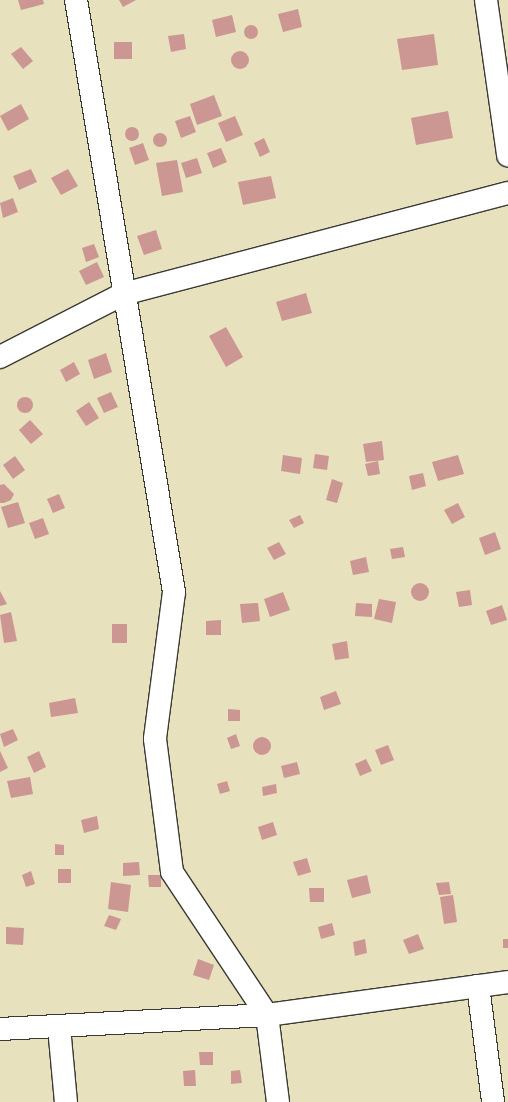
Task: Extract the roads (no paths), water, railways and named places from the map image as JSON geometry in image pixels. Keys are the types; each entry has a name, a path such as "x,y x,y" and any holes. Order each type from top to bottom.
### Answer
{"street":[{"path":"76,0 123,294 174,592 155,739 172,872 267,1015 278,1102"},
{"path":"486,0 508,155"},
{"path":"0,356 123,294 508,193"},
{"path":"0,1029 267,1015 508,982"},
{"path":"478,986 493,1102"},
{"path":"59,1027 66,1102"}]}
